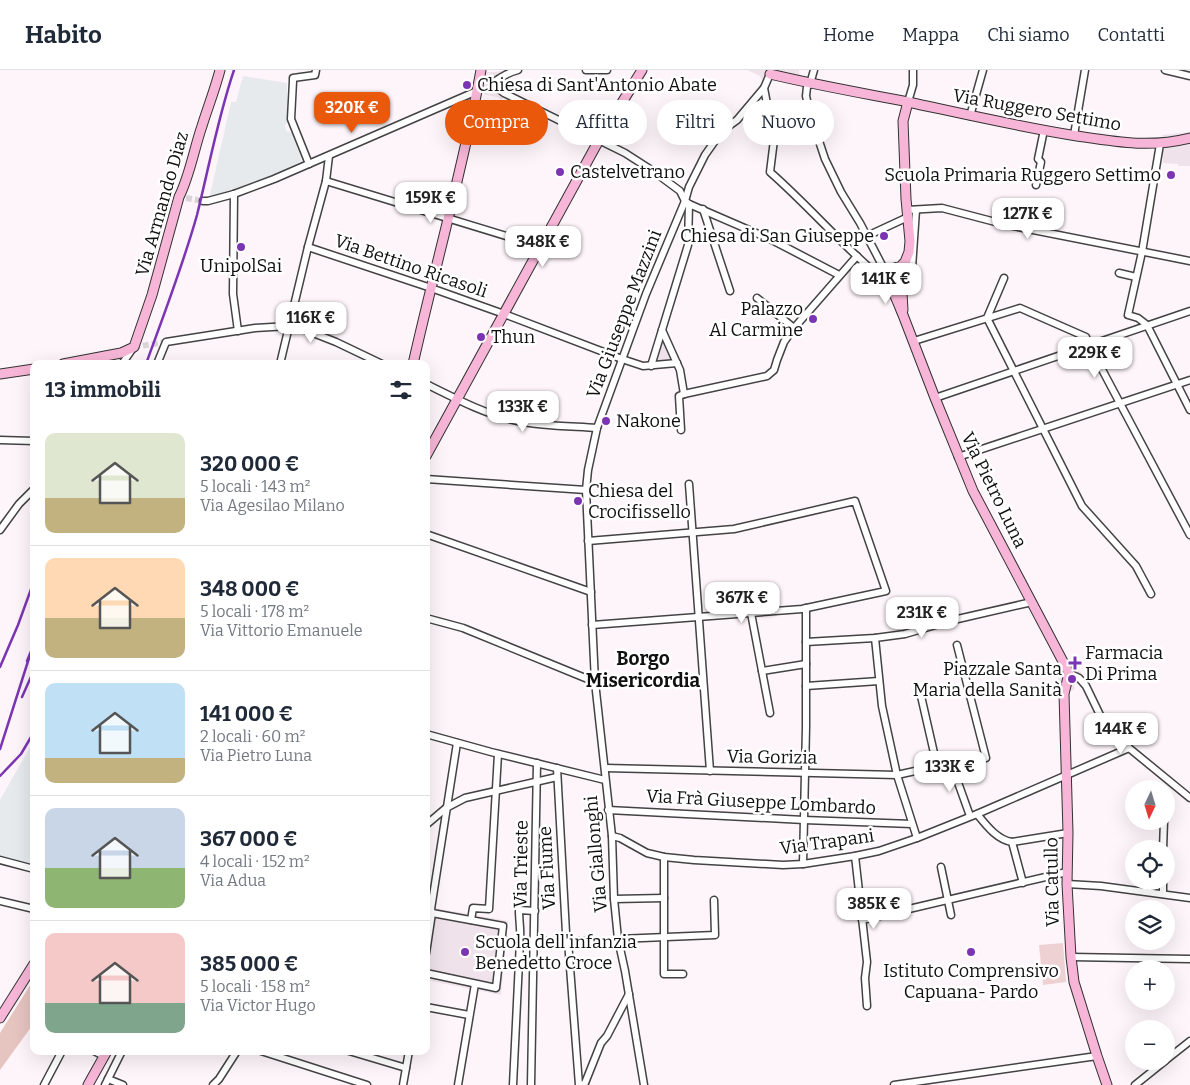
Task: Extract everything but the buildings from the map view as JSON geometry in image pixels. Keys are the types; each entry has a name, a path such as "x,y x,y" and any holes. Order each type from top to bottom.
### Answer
{"street":[{"name":"Via Armando Diaz","path":"134,347 183,198 184,185 220,70"},
{"path":"309,164 291,119 293,78 315,75 316,70"},
{"path":"203,201 208,202 234,194 274,179 492,84 507,73 518,70"},
{"path":"586,70 607,70"},
{"path":"624,100 642,70"},
{"path":"814,70 810,84 807,87 806,96 825,159 841,192 892,277"},
{"path":"764,88 774,140 770,172 867,266 892,277 908,276 912,268 903,121 913,85 913,70"},
{"path":"970,116 983,70"},
{"path":"1074,135 1085,70"},
{"path":"1165,70 1190,76"},
{"path":"414,360 449,218 481,71"},
{"name":"Via Ruggero Settimo","path":"770,74 810,84 908,102 970,116 1119,142 1160,144 1190,138"},
{"name":"Via Giuseppe Mazzini","path":"605,768 595,682 586,490 588,470 597,428 646,294 687,203 689,186 717,138 737,120 764,88 770,74"},
{"path":"492,84 504,93 558,120"},
{"path":"1036,185 1041,162 1038,159 1044,130"},
{"path":"1160,144 1142,252 1128,315 1138,318 1147,326 1190,410"},
{"path":"430,449 596,145"},
{"path":"609,145 653,171 680,191 687,203 688,245 651,366"},
{"path":"281,360 308,246 326,181 329,156"},
{"path":"326,181 542,247"},
{"path":"234,194 232,294 238,331"},
{"path":"687,203 770,239 839,276"},
{"path":"867,236 910,212 942,208 1003,224 1190,261"},
{"path":"702,209 730,291"},
{"path":"892,277 905,262 909,252 910,212"},
{"name":"Via Bettino Ricasoli","path":"308,246 504,314 643,366 677,363"},
{"path":"681,430 679,396 767,376 774,370 784,342 794,328 856,256"},
{"path":"867,266 892,277"},
{"path":"1119,273 1136,277"},
{"name":"Via Pietro Luna","path":"892,277 903,315"},
{"name":"Via Pietro Luna","path":"892,277 903,315 972,491 1069,672"},
{"path":"987,318 1004,278"},
{"path":"757,298 794,328"},
{"path":"914,341 1020,308 1086,337 1190,535"},
{"path":"935,398 1190,310"},
{"path":"987,318 1082,506 1136,566 1151,594"},
{"path":"159,360 166,342 255,328 289,326 303,329 336,342 374,360"},
{"path":"662,330 680,370 684,394"},
{"path":"92,360 121,353 134,347"},
{"path":"125,360 134,347"},
{"path":"0,374 30,369"},
{"path":"958,457 1190,380"},
{"path":"430,386 486,412 509,419 531,423 597,428"},
{"path":"0,440 30,441"},
{"path":"430,479 586,490"},
{"path":"689,484 710,771"},
{"path":"0,530 19,504 30,493"},
{"path":"588,541 734,528 854,501 886,591 806,608 592,625"},
{"path":"430,535 591,592"},
{"path":"806,642 875,638 905,634 949,621 1032,602"},
{"path":"803,864 806,608"},
{"path":"751,613 770,713"},
{"path":"430,619 463,628 595,682"},
{"path":"875,638 882,706 897,775 917,838"},
{"name":"Via Gorizia","path":"605,768 897,775 951,763 986,758 957,645"},
{"path":"762,671 806,664"},
{"path":"1069,672 1079,678 1086,686 1100,715 1129,748 1166,780"},
{"name":"Via Catullo","path":"1069,672 1064,694 1068,833 1066,872 1071,956 1074,982 1107,1085"},
{"path":"806,686 879,681"},
{"path":"921,696 937,766"},
{"path":"430,735 605,780"},
{"path":"430,912 457,743"},
{"path":"1066,775 1129,748"},
{"path":"471,920 473,908 489,909 498,754"},
{"name":"Via Trieste","path":"531,1085 537,763"},
{"path":"951,763 973,815 1004,841 1012,842 1068,833"},
{"name":"Via Fiume","path":"557,768 566,933 580,1085"},
{"name":"Via Giallonghi","path":"605,768 612,836 614,899 618,939 644,1085"},
{"name":"Via Trapani","path":"612,836 620,838 646,853 664,856 734,863 803,864 879,851 917,838 1066,775"},
{"path":"430,821 446,808 465,798 557,778"},
{"path":"1175,787 1190,798"},
{"name":"Via Frà Giuseppe Lombardo","path":"608,810 912,824"},
{"path":"430,815 435,817"},
{"path":"1012,842 1023,883"},
{"path":"664,856 664,974 683,974"},
{"path":"855,856 867,962 864,978 867,1006"},
{"path":"0,860 30,868"},
{"path":"941,867 951,915"},
{"path":"862,920 1066,872"},
{"path":"430,880 435,881"},
{"path":"1067,884 1101,886 1190,898"},
{"path":"614,899 664,898"},
{"path":"618,939 715,935 714,900"},
{"path":"0,901 30,908"},
{"path":"513,1085 521,926 519,923 519,910 535,911"},
{"path":"430,914 503,926 496,988 430,974"},
{"path":"520,941 589,941"},
{"path":"1071,956 1190,959"},
{"path":"0,1018 3,1008 30,970"},
{"path":"458,1085 475,984"},
{"path":"580,1085 585,1083 601,1043 607,1036 629,994"},
{"path":"430,1008 469,1015"},
{"path":"1175,1054 1190,1041"},
{"path":"44,1085 60,1055"},
{"path":"88,1085 104,1055"},
{"path":"120,1055 106,1082 123,1085"},
{"path":"213,1085 234,1055"},
{"path":"273,1055 367,1085"},
{"path":"362,1055 406,1068"},
{"path":"403,1085 408,1055"},
{"path":"894,1085 1097,1056"},
{"path":"1135,1085 1154,1070"}],"shaded area":[{"path":"507,70 508,85 502,100 497,97 481,94 470,98 477,72"},
{"path":"747,70 799,70 800,79 772,79 763,82 760,76"},
{"path":"243,76 287,83 289,121 285,125 286,131 292,133 303,164 209,199 231,102 236,102"},
{"path":"1190,132 1190,166 1163,163 1162,135"},
{"path":"662,333 676,362 652,365"},
{"name":"Piazzale Santa Maria della Sanità","path":"1072,660 1090,685 1080,687 1078,683 1074,685 1075,689 1064,694 1059,691 1057,665 1063,661"},
{"path":"30,747 30,866 0,856 0,800"},
{"path":"430,907 508,921 501,995 430,981"},
{"path":"1063,943 1066,982 1043,985 1039,945"},
{"path":"30,985 30,1029 0,1070 0,1033"}],"tunnel":[{"path":"186,198 203,201"},
{"path":"134,347 166,342"}],"railway":[{"path":"147,360 192,234 218,124 234,70"},
{"path":"0,667 30,592"},
{"path":"27,661 30,654"},
{"path":"0,749 30,655"},
{"path":"22,697 30,679"},
{"path":"0,776 21,754 30,739"}],"place":[{"name":"Chiesa di Sant'Antonio Abate","path":"467,85"},
{"name":"Castelvetrano","path":"560,172"},
{"name":"Scuola Primaria Ruggero Settimo","path":"1171,175"},
{"name":"Chiesa di San Giuseppe","path":"884,236"},
{"name":"UnipolSai","path":"241,247"},
{"name":"Palazzo Al Carmine","path":"813,319"},
{"name":"Thun","path":"481,337"},
{"name":"Nakone","path":"606,421"},
{"name":"Chiesa del Crocifissello","path":"578,501"},
{"name":"Farmacia Di Prima","path":"1075,663"},
{"name":"Piazzale Santa Maria della Sanità","path":"1072,679"},
{"name":"Scuola dell'infanzia Benedetto Croce","path":"465,952"},
{"name":"Istituto Comprensivo Capuana- Pardo","path":"971,952"}],"district":[{"name":"Borgo Misericordia","path":"643,669"}]}
